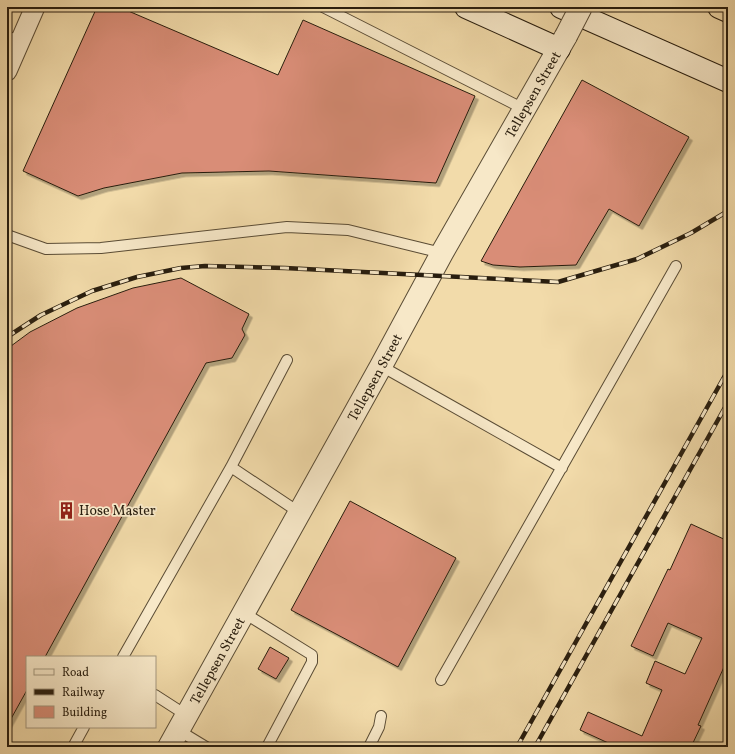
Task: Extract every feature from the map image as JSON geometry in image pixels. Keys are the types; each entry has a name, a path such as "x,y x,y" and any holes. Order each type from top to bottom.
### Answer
{"highway":[{"path":"719,7 728,11"}],"street":[{"path":"7,71 14,39 35,7"},
{"path":"466,7 562,42"},
{"path":"561,7 728,81"},
{"name":"Tellepsen Street","path":"178,731 300,513 442,253 581,7"}],"lane":[{"path":"323,7 524,109"},
{"path":"7,235 46,249 101,248 287,227 348,230 442,253"},
{"path":"441,680 676,266"},
{"path":"124,656 231,467 287,360"},
{"path":"381,366 562,468"},
{"path":"231,467 300,513"},
{"path":"244,613 312,655 312,662 267,747"},
{"path":"156,697 178,731 206,747"},
{"path":"368,747 378,727 381,716"},
{"path":"73,747 83,728"}],"building":[{"path":"97,7 119,7 278,75 303,20 475,96 436,183 269,171 182,173 104,188 78,196 23,171"},
{"path":"582,80 689,137 639,226 609,209 576,265 520,267 493,265 481,261"},
{"name":"Hose Master","path":"181,278 249,314 242,329 245,335 232,358 206,363 46,656 26,656 26,692 7,726 7,349 30,332 77,308 133,288"},
{"path":"350,501 456,558 398,667 291,610"},
{"path":"691,524 728,541 728,658 698,725 701,726 691,747 617,747 580,730 588,712 642,736 662,690 646,683 655,661 685,674 702,638 668,623 653,656 631,646 668,569 670,570"},
{"path":"270,647 289,658 276,679 258,669"}],"railway":[{"path":"7,337 41,315 92,291 137,277 181,268 205,266 285,268 558,282 637,259 691,233 728,211"},
{"path":"517,747 728,370"},
{"path":"535,747 728,402"}],"place":[{"name":"Hose Master","path":"66,510"}]}
